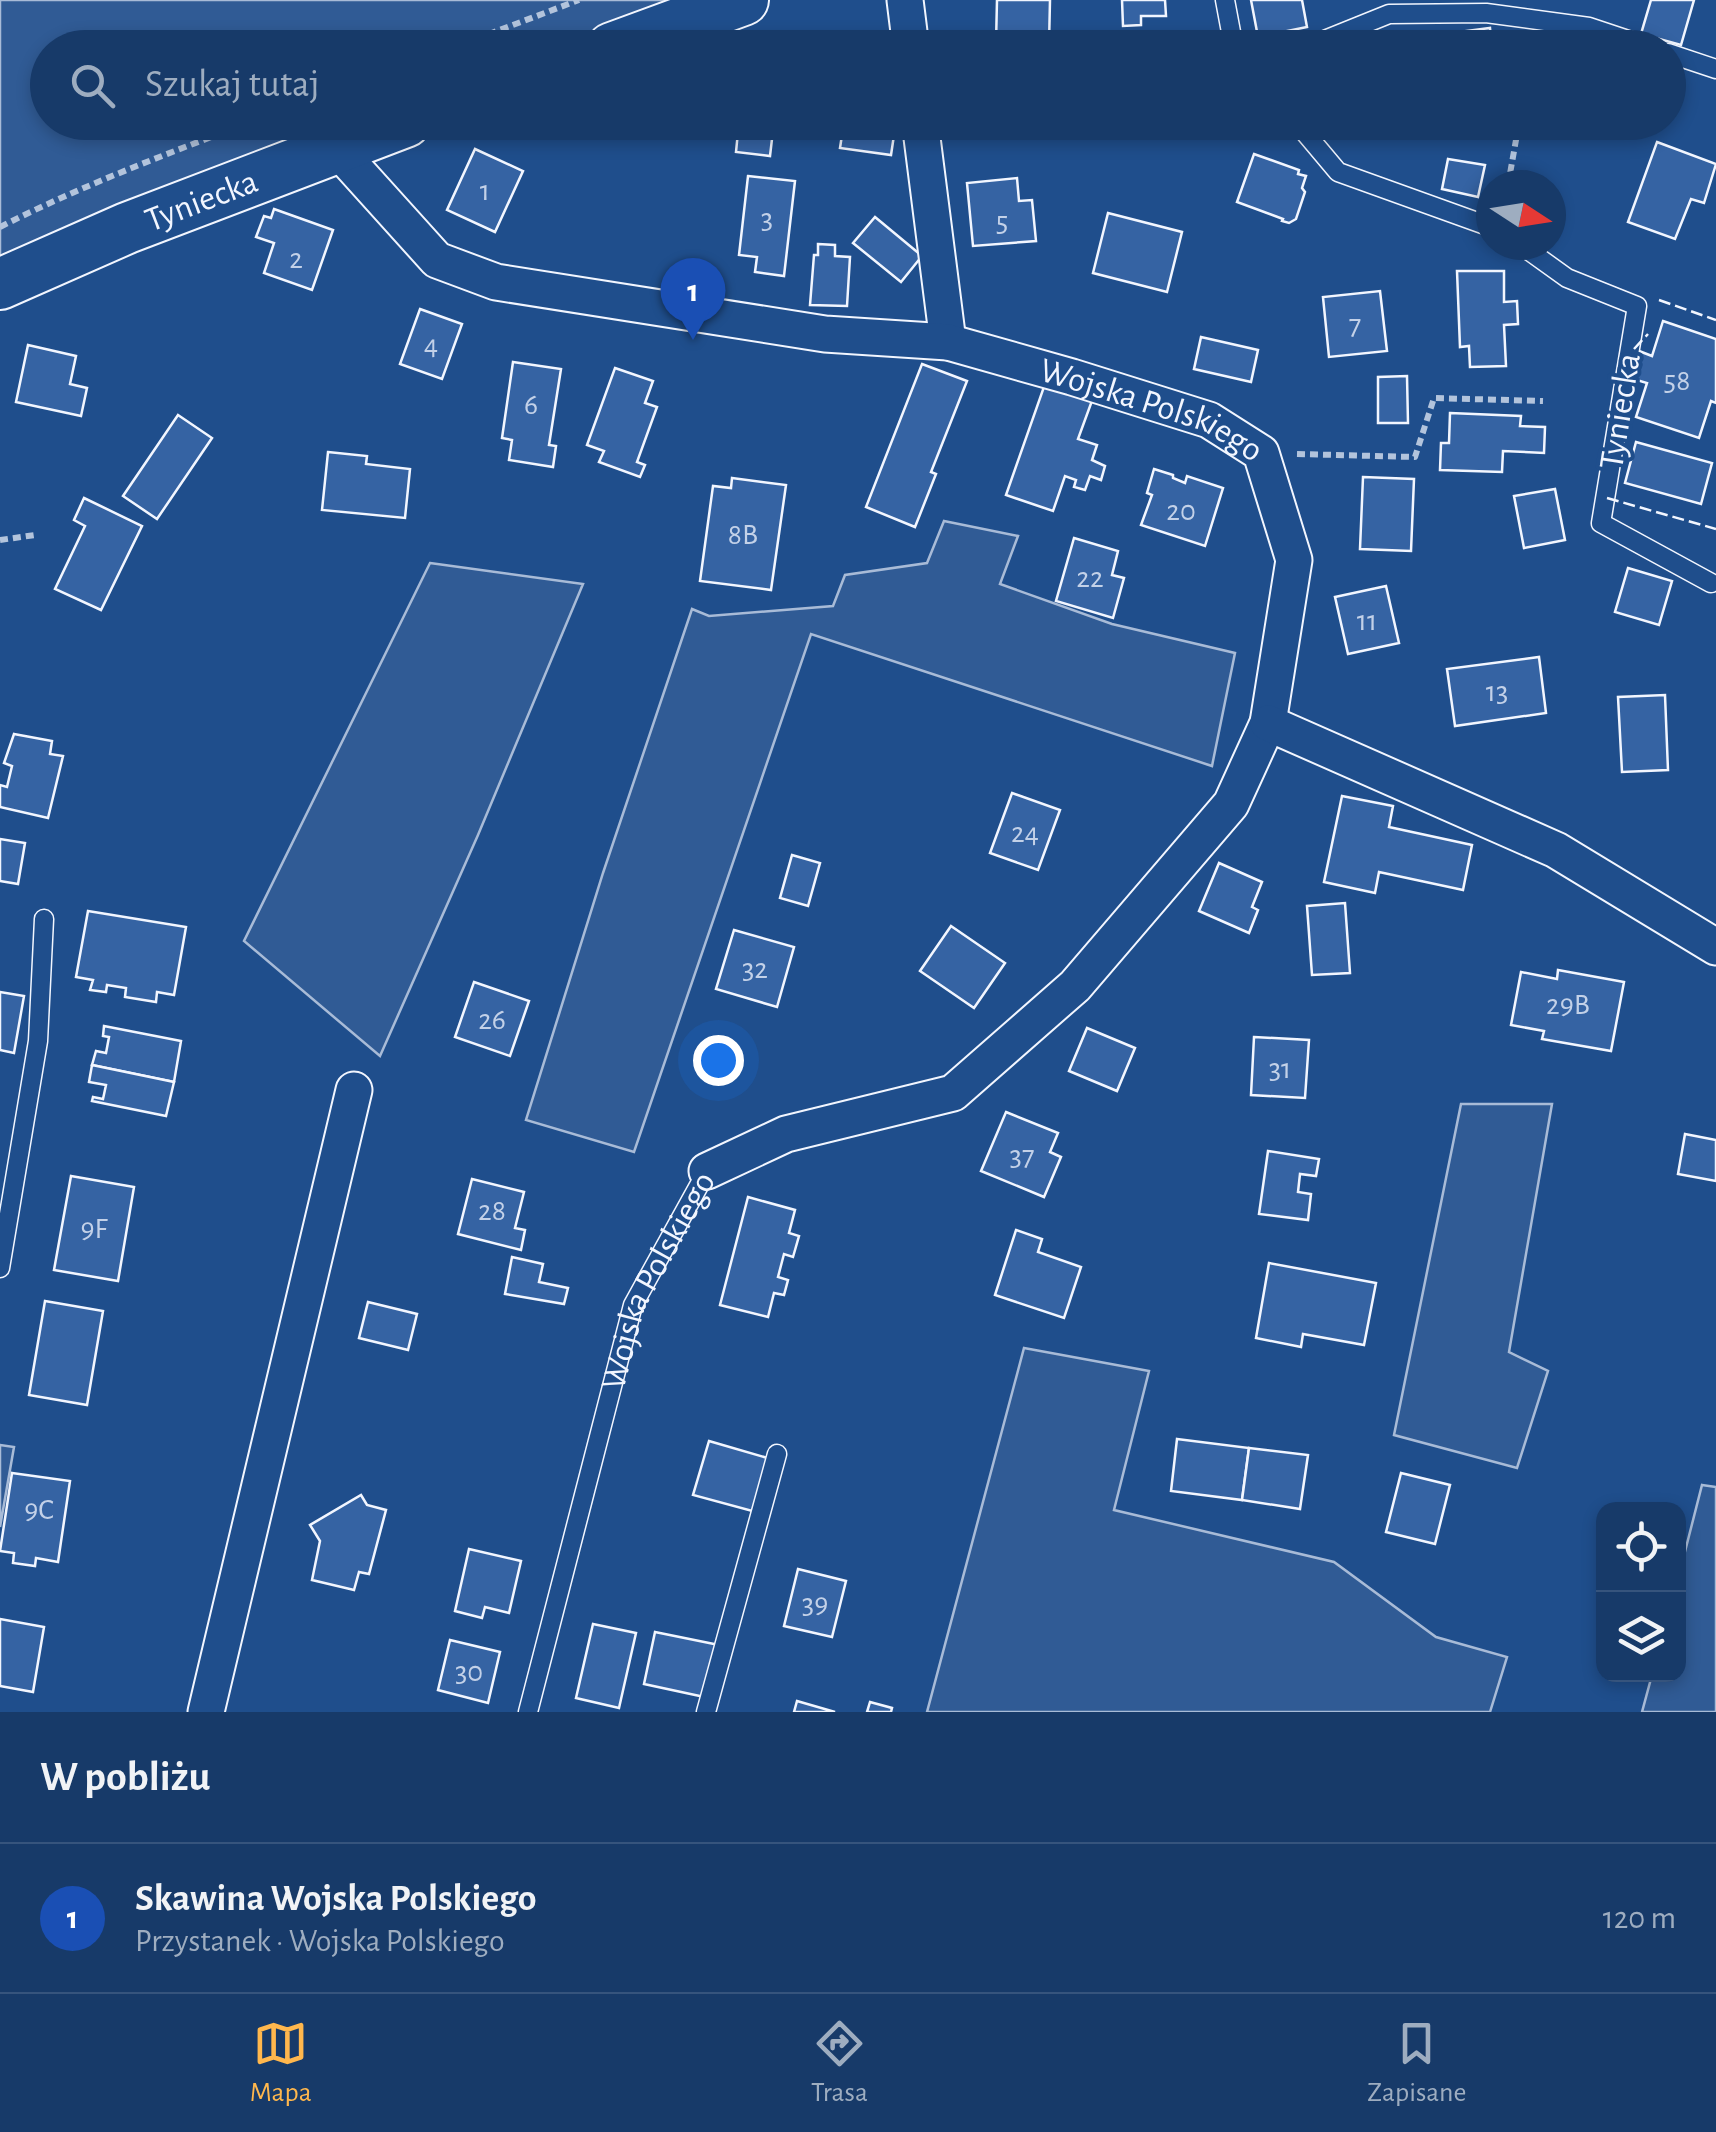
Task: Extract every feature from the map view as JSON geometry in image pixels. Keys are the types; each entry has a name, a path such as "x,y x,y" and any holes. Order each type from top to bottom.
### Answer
{"street":[{"path":"662,30 744,0"},
{"path":"905,0 909,30"},
{"name":"Tyniecka","path":"0,284 127,228 357,140"},
{"path":"922,140 948,342"},
{"name":"Wojska Polskiego","path":"336,148 437,260 496,282 826,334 948,342 1210,420 1260,453 1294,560 1268,723 1232,804 1075,986 953,1093 786,1134 707,1170"},
{"path":"1268,723 1556,850 1716,947"},
{"path":"206,1712 354,1090"}],"lane":[{"path":"1225,0 1231,30"},
{"path":"1349,30 1389,14 1486,13 1600,30"},
{"path":"1686,59 1716,69"},
{"path":"1311,140 1338,172 1476,222"},
{"name":"Tyniecka","path":"1542,260 1567,278 1637,306 1601,522 1711,582"},
{"path":"0,1268 38,1041 44,919"},
{"name":"Wojska Polskiego","path":"528,1712 633,1305 707,1170"},
{"path":"706,1712 777,1454"}],"path":[{"path":"500,30 580,0"},
{"path":"0,227 36,208 203,140"},
{"path":"1511,170 1516,140"},
{"path":"1260,453 1415,457 1434,398 1543,401"},
{"path":"0,540 35,535"}],"shaded area":[{"path":"0,0 695,0 610,30 30,30 30,140 309,140 0,264"},
{"path":"944,521 1018,536 1000,584 1112,624 1235,653 1212,766 811,634 634,1152 526,1120 603,873 692,609 709,616 833,606 845,575 927,563"},
{"path":"430,563 583,584 380,1056 244,941"},
{"path":"1461,1104 1552,1104 1509,1352 1548,1371 1517,1468 1394,1435"},
{"path":"1024,1348 1149,1371 1114,1510 1334,1562 1436,1637 1507,1657 1490,1712 927,1712"},
{"path":"0,1445 14,1447 0,1527"},
{"path":"1702,1485 1716,1487 1716,1712 1642,1712 1650,1682 1686,1682 1686,1548"}],"building":[{"path":"997,0 1050,0 1049,30 996,30"},
{"path":"1122,0 1165,0 1166,16 1141,16 1141,25 1123,26"},
{"path":"1251,0 1302,0 1307,27 1257,30"},
{"path":"1651,0 1694,0 1685,30 1642,30"},
{"path":"737,140 772,140 770,156 736,152"},
{"path":"841,140 893,140 891,155 840,148"},
{"path":"1657,142 1716,164 1704,203 1691,199 1675,239 1628,222"},
{"path":"475,149 523,171 495,232 447,210"},
{"path":"1254,154 1306,176 1296,219 1282,221 1237,202"},
{"path":"1448,159 1485,165 1484,170 1476,170 1476,197 1442,189"},
{"path":"748,176 795,181 784,276 755,272 757,257 739,255"},
{"path":"1017,178 1019,201 1032,200 1036,241 973,246 967,183"},
{"path":"274,209 333,230 312,290 264,273 274,243 256,237 264,216 271,218"},
{"path":"1108,213 1182,232 1167,292 1093,273"},
{"path":"875,217 922,256 901,282 853,243"},
{"path":"818,244 835,245 835,256 850,257 847,306 810,305"},
{"path":"1457,271 1504,271 1504,302 1517,301 1518,324 1504,325 1506,366 1470,367 1469,346 1460,347"},
{"path":"1380,291 1387,351 1329,357 1323,297"},
{"path":"420,309 462,324 442,379 400,364"},
{"path":"1663,321 1716,339 1716,403 1711,401 1699,438 1636,417 1647,383 1630,378 1639,351 1652,356"},
{"path":"1201,337 1258,350 1251,382 1194,369"},
{"path":"28,345 76,356 70,384 87,388 81,416 16,402"},
{"path":"513,362 561,369 549,445 556,446 553,467 509,460 512,440 502,438"},
{"path":"922,364 967,381 931,472 936,474 915,527 866,507"},
{"path":"615,368 653,381 645,403 657,407 637,462 645,465 640,477 599,462 604,451 587,445"},
{"path":"1407,376 1408,423 1378,423 1378,377"},
{"path":"1046,381 1093,398 1078,439 1097,445 1092,460 1105,466 1101,480 1090,476 1085,490 1074,487 1076,480 1065,476 1053,511 1006,495"},
{"path":"1450,413 1521,416 1520,426 1545,427 1544,453 1503,451 1502,472 1440,470 1441,443 1449,443"},
{"path":"178,415 212,438 157,519 123,496"},
{"path":"1636,442 1712,463 1701,504 1625,483"},
{"path":"328,452 367,456 366,464 410,469 405,518 322,510"},
{"path":"1154,469 1185,483 1187,476 1223,488 1205,546 1141,525 1152,495 1147,493"},
{"path":"1363,477 1414,479 1411,551 1360,549"},
{"path":"732,478 786,485 771,590 700,581 713,486 731,488"},
{"path":"1555,489 1565,540 1524,548 1514,496"},
{"path":"84,498 142,526 101,610 55,589 85,526 74,520"},
{"path":"1074,538 1118,551 1112,575 1124,578 1113,618 1056,601"},
{"path":"1628,568 1672,581 1659,625 1615,612"},
{"path":"1386,586 1399,643 1348,654 1335,597"},
{"path":"1539,657 1546,713 1455,726 1447,669"},
{"path":"1665,695 1668,770 1622,772 1618,697"},
{"path":"14,734 52,741 50,754 63,756 48,818 0,807 0,785 7,787 12,766 4,763"},
{"path":"1012,793 1060,810 1038,870 990,853"},
{"path":"1342,796 1393,806 1389,827 1472,845 1463,890 1379,872 1375,893 1324,882"},
{"path":"0,839 25,843 18,884 0,881"},
{"path":"792,855 820,863 808,906 780,898"},
{"path":"1219,863 1262,882 1252,907 1258,910 1249,933 1199,911"},
{"path":"1345,903 1350,973 1312,975 1307,906"},
{"path":"88,911 186,927 174,995 157,992 156,1002 125,997 126,988 107,985 106,992 90,990 93,980 76,977"},
{"path":"951,926 1005,963 974,1008 920,971"},
{"path":"734,930 794,947 777,1007 716,989"},
{"path":"1558,970 1624,982 1611,1051 1542,1039 1544,1031 1511,1025 1521,972 1557,979"},
{"path":"474,982 529,1001 510,1056 455,1037"},
{"path":"0,992 24,996 14,1053 0,1050"},
{"path":"104,1026 181,1041 174,1082 92,1065 96,1051 106,1053 109,1037 103,1036"},
{"path":"1087,1028 1135,1048 1117,1091 1069,1071"},
{"path":"1254,1037 1309,1040 1305,1098 1251,1095"},
{"path":"92,1065 174,1082 166,1116 92,1101 93,1097 103,1099 106,1085 89,1082"},
{"path":"1006,1112 1058,1133 1050,1152 1061,1157 1044,1197 981,1171"},
{"path":"1685,1134 1716,1140 1716,1181 1678,1174"},
{"path":"1268,1151 1319,1159 1316,1176 1300,1174 1298,1192 1311,1194 1308,1220 1259,1214"},
{"path":"71,1176 134,1187 118,1281 54,1270"},
{"path":"472,1179 524,1192 515,1228 525,1230 521,1250 458,1234"},
{"path":"748,1197 795,1210 789,1233 799,1236 793,1257 784,1254 778,1277 788,1280 784,1295 774,1293 768,1317 720,1305"},
{"path":"1016,1230 1042,1239 1038,1252 1081,1267 1064,1318 995,1295"},
{"path":"512,1257 543,1264 539,1282 568,1288 564,1304 505,1294"},
{"path":"1269,1263 1376,1283 1364,1345 1303,1334 1301,1347 1256,1338"},
{"path":"45,1301 103,1311 87,1405 29,1395"},
{"path":"368,1302 417,1314 408,1350 359,1338"},
{"path":"1177,1439 1249,1448 1242,1500 1171,1491"},
{"path":"709,1441 771,1459 756,1512 693,1495"},
{"path":"1249,1448 1308,1455 1300,1509 1242,1500"},
{"path":"12,1473 70,1481 58,1562 36,1558 35,1566 13,1563 14,1553 0,1551"},
{"path":"1401,1473 1450,1485 1435,1544 1386,1532"},
{"path":"361,1495 367,1505 386,1510 369,1574 359,1572 354,1590 312,1580 320,1541 310,1525"},
{"path":"469,1549 521,1561 509,1613 485,1607 482,1618 455,1611"},
{"path":"798,1569 846,1581 832,1637 784,1626"},
{"path":"0,1619 44,1627 33,1692 0,1686"},
{"path":"593,1624 636,1633 619,1708 576,1698"},
{"path":"655,1632 719,1645 709,1698 644,1684"},
{"path":"450,1640 500,1652 488,1703 438,1690"},
{"path":"797,1701 835,1712 794,1712"},
{"path":"870,1702 892,1708 891,1712 867,1712"}],"fence":[{"path":"1659,300 1716,320"},
{"path":"1634,349 1648,334"},
{"path":"1607,498 1716,529"}],"place":[{"name":"Skawina Wojska Polskiego","path":"693,340"}]}
